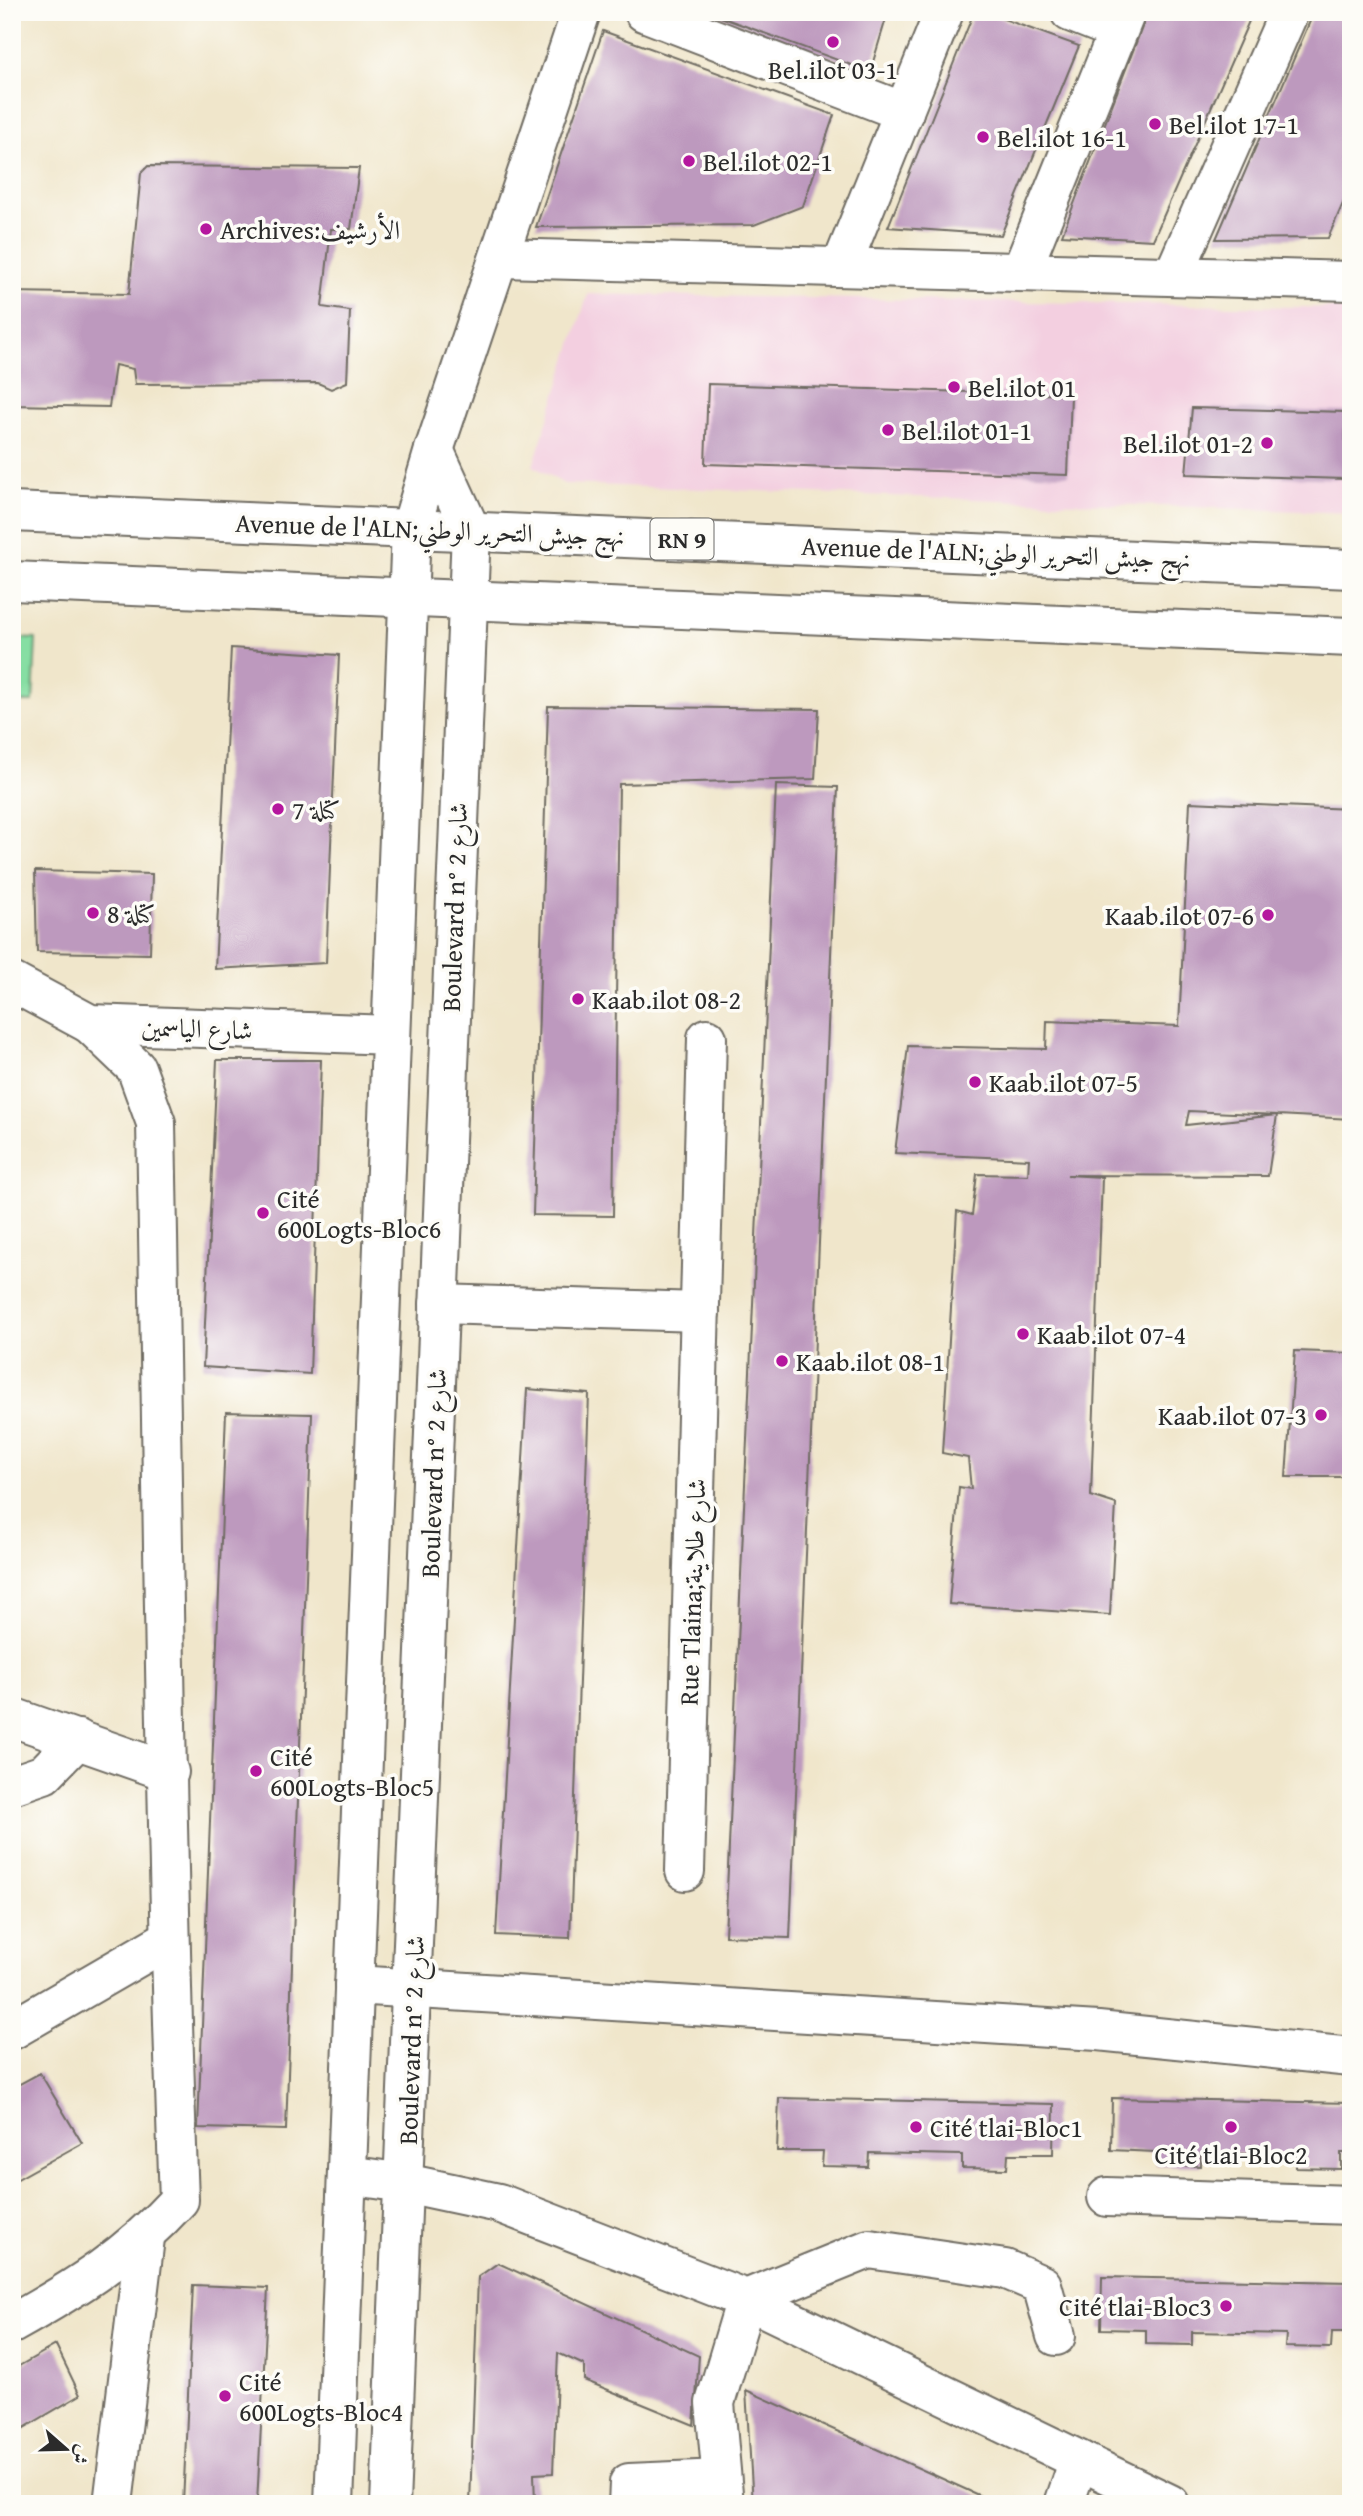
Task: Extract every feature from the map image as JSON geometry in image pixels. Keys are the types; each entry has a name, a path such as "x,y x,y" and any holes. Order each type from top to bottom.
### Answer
{"street":[{"path":"334,2504 411,528 434,450 581,12"},
{"path":"644,12 904,112"},
{"path":"841,267 944,12"},
{"path":"1021,272 1122,22 1070,12"},
{"path":"1173,276 1289,12"},
{"path":"500,257 1351,281"},
{"name":"Boulevard n° شارع 2","path":"390,2504 413,1991 466,600 471,531 434,450"},
{"name":"Avenue de l'ALN;نهج جيش التحرير الوطني","path":"12,512 1351,569"},
{"path":"12,581 1351,637"},
{"name":"شارع الياسمين","path":"12,982 90,1024 391,1035"},
{"path":"12,2324 81,2286 145,2238 179,2200 169,1939 169,1772 156,1123 136,1068 90,1024"},
{"name":"Rue Tlaina;شارع طلاينة","path":"685,1871 707,1038"},
{"path":"439,1304 700,1312"},
{"path":"12,1717 169,1772"},
{"path":"12,1785 44,1774 78,1739"},
{"path":"12,2030 169,1939"},
{"path":"354,1985 413,1991 1098,2031 1351,2057"},
{"path":"347,2175 405,2183 499,2203 746,2299 1170,2504"},
{"path":"1107,2197 1351,2205"},
{"path":"113,2504 145,2238"},
{"path":"746,2299 869,2249 1005,2269 1042,2285 1056,2336"},
{"path":"628,2504 629,2483 722,2491 715,2403 746,2299"},
{"path":"1063,2504 1079,2460"}],"shaded area":[{"name":"Bel.ilot 01","path":"588,294 1351,308 1351,513 564,484 533,466"}],"green space":[{"path":"12,638 36,639 33,702 12,702"}],"building":[{"name":"Bel.ilot 03-1","path":"707,12 888,12 870,72"},
{"name":"Bel.ilot 16-1","path":"974,12 984,12 1079,46 1001,235 888,227"},
{"name":"Bel.ilot 17-1","path":"1148,12 1253,12 1153,240 1062,235"},
{"path":"1314,12 1351,12 1351,185 1328,238 1216,239"},
{"name":"Bel.ilot 02-1","path":"603,31 834,115 803,206 754,225 536,227"},
{"name":"Archives:الأرشيف","path":"148,166 359,168 351,229 331,229 322,307 350,311 347,382 331,389 318,383 135,384 133,369 115,365 109,407 12,405 12,292 129,294 141,173"},
{"name":"Bel.ilot 01-1","path":"708,384 1071,395 1068,475 705,464"},
{"name":"Bel.ilot 01-2","path":"1192,408 1346,412 1345,479 1186,474"},
{"name":"كتلة 7","path":"231,648 339,655 326,963 215,969"},
{"name":"Kaab.ilot 08-2","path":"548,706 819,709 815,779 619,784 613,1216 533,1215"},
{"name":"Kaab.ilot 08-1","path":"776,785 838,787 790,1938 725,1936"},
{"path":"1190,802 1351,809 1351,1119 1278,1115 1189,1111 1186,1125 1277,1115 1268,1176 1067,1175 1102,1177 1091,1496 1116,1504 1110,1615 949,1604 959,1487 971,1489 968,1458 942,1453 957,1211 972,1215 977,1174 1028,1175 1029,1159 895,1153 908,1046 1046,1049 1047,1021 1179,1026"},
{"name":"كتلة 8","path":"35,871 152,874 150,954 37,952"},
{"name":"Cité 600Logts-Bloc6","path":"217,1060 321,1060 310,1374 203,1367"},
{"name":"Kaab.ilot 07-3","path":"1295,1351 1351,1353 1351,1477 1286,1477"},
{"path":"527,1389 589,1394 570,1938 496,1935"},
{"name":"Cité 600Logts-Bloc5","path":"226,1412 312,1414 286,2130 198,2128"},
{"path":"40,2073 82,2143 12,2182 12,2088"},
{"name":"Cité tlai-Bloc1","path":"779,2098 1054,2104 1053,2154 1008,2154 1007,2169 962,2168 962,2155 869,2153 868,2167 822,2166 823,2151 777,2151"},
{"name":"Cité tlai-Bloc2","path":"1112,2098 1351,2103 1351,2153 1341,2153 1341,2169 1296,2168 1296,2155 1201,2153 1201,2166 1156,2165 1156,2152 1111,2150"},
{"path":"498,2263 699,2356 694,2425 584,2380 584,2365 558,2353 553,2473 534,2474 535,2504 470,2504 478,2277"},
{"name":"Cité tlai-Bloc3","path":"1102,2277 1351,2282 1351,2332 1332,2332 1331,2348 1285,2347 1286,2334 1192,2332 1192,2345 1146,2344 1146,2330 1101,2329"},
{"name":"Cité 600Logts-Bloc4","path":"193,2285 268,2288 257,2504 183,2504"},
{"path":"56,2345 80,2395 12,2435 12,2370"},
{"path":"746,2390 998,2504 753,2504"}],"place":[{"name":"Bel.ilot 03-1","path":"833,42"},
{"name":"Bel.ilot 17-1","path":"1155,124"},
{"name":"Bel.ilot 16-1","path":"983,137"},
{"name":"Bel.ilot 02-1","path":"689,161"},
{"name":"Archives:الأرشيف","path":"206,229"},
{"name":"Bel.ilot 01","path":"954,387"},
{"name":"Bel.ilot 01-1","path":"888,430"},
{"name":"Bel.ilot 01-2","path":"1267,443"},
{"name":"كتلة 7","path":"278,809"},
{"name":"كتلة 8","path":"93,913"},
{"name":"Kaab.ilot 07-6","path":"1268,915"},
{"name":"Kaab.ilot 08-2","path":"578,999"},
{"name":"Kaab.ilot 07-5","path":"975,1082"},
{"name":"Cité 600Logts-Bloc6","path":"263,1213"},
{"name":"Kaab.ilot 07-4","path":"1023,1334"},
{"name":"Kaab.ilot 08-1","path":"782,1361"},
{"name":"Kaab.ilot 07-3","path":"1321,1415"},
{"name":"Cité 600Logts-Bloc5","path":"256,1771"},
{"name":"Cité tlai-Bloc1","path":"916,2127"},
{"name":"Cité tlai-Bloc2","path":"1231,2127"},
{"name":"Cité tlai-Bloc3","path":"1226,2306"},
{"name":"Cité 600Logts-Bloc4","path":"225,2396"}]}
